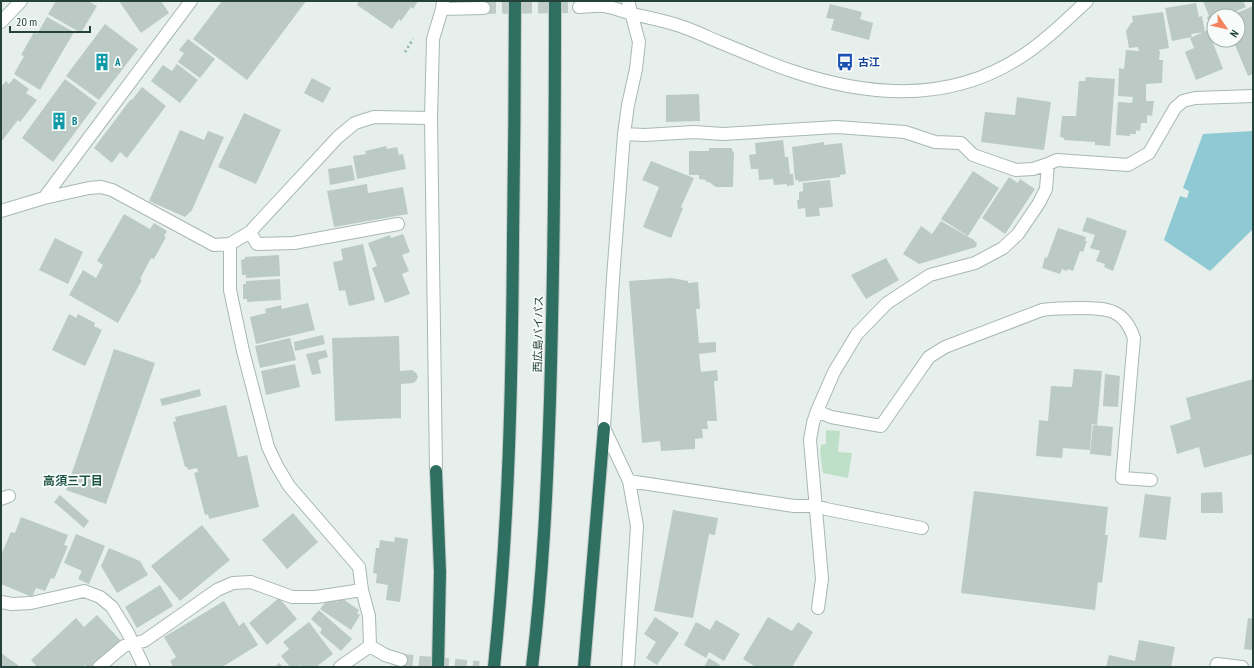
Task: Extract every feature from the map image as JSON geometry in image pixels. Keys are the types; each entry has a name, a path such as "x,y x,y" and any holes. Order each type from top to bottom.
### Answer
{"highway":[{"path":"494,667 499,614 508,470 512,336 515,1"},
{"name":"西広島バイパス","path":"532,667 537,623 544,521 552,339 555,1"},
{"path":"584,667 604,428"},
{"path":"436,471 440,572 438,667"}],"street":[{"path":"1,22 21,1"},
{"path":"44,198 191,1"},
{"path":"628,1 639,42 636,69 628,105 624,134 613,278 604,428 629,481 638,526 628,667"},
{"path":"579,7 604,6 683,27 792,71 830,82 870,90 909,91 930,90 952,86 975,80 994,72 1039,44 1087,1"},
{"path":"436,471 431,118 433,39 442,5 484,8"},
{"path":"624,134 644,135 694,132 723,134 837,127 905,132 935,142 961,143 973,155 1016,170 1033,169 1057,160 1128,165 1149,153 1175,108 1183,101 1196,98 1253,96"},
{"path":"1,211 44,198 89,188 101,187 112,190 214,244 230,244 250,232 338,137 354,124 374,117 431,118"},
{"path":"818,608 822,579 810,440 817,411 834,372 857,334 887,304 930,275 976,263 1003,248 1018,234 1039,203 1046,188 1048,164"},
{"path":"250,232 257,244 294,243 398,224"},
{"path":"230,244 230,290 243,351 268,447 289,486 359,567 362,590 369,616 370,646 383,661 401,660"},
{"path":"817,411 831,417 881,426 929,357 945,348 1042,310 1054,308 1107,309 1115,312 1127,322 1134,338 1122,478 1151,480"},
{"path":"629,481 794,506 816,506 922,528"},
{"path":"99,667 124,646 144,641 217,590 233,583 251,582 292,597 316,597 362,590"},
{"path":"1,602 12,604 31,603 84,591 100,597 112,607 128,633 144,667"},
{"path":"340,667 370,646"},
{"path":"1216,667 1217,664 1242,667"}],"green space":[{"path":"826,430 840,431 838,452 852,453 848,478 823,473 820,451 821,445 826,444"}],"water":[{"path":"1253,131 1253,229 1210,271 1164,240 1180,196 1187,198 1189,191 1183,188 1203,134"}],"building":[{"path":"56,1 88,1 97,6 81,33 48,14"},
{"path":"119,1 161,1 169,13 141,33"},
{"path":"222,1 306,1 247,80 193,39"},
{"path":"359,1 418,1 413,9 411,7 401,21 399,19 392,29 357,5"},
{"path":"1203,1 1243,1 1246,7 1244,8 1206,8"},
{"path":"1196,3 1199,17 1202,16 1205,32 1191,34 1192,37 1172,41 1165,8"},
{"path":"830,4 862,12 860,19 873,23 869,40 831,30 834,19 826,18"},
{"path":"1253,6 1253,74 1248,76 1236,48 1246,48 1246,9"},
{"path":"1163,12 1169,48 1158,50 1160,52 1159,60 1163,60 1162,83 1146,84 1146,101 1154,101 1152,116 1147,115 1147,123 1141,123 1140,131 1136,130 1136,134 1130,134 1130,136 1116,135 1118,102 1132,103 1133,97 1118,96 1119,68 1124,69 1126,50 1139,51 1138,47 1129,48 1126,31 1133,22 1132,16"},
{"path":"47,17 74,32 40,90 14,74 24,56 21,55 34,32 37,34"},
{"name":"A","path":"105,24 138,49 99,100 66,76"},
{"path":"1206,31 1206,48 1215,48 1223,69 1196,80 1185,52 1194,48 1190,38"},
{"path":"188,39 215,59 200,78 178,62 184,53 179,50"},
{"path":"177,64 198,80 180,103 151,81 163,65 172,71"},
{"path":"1086,77 1115,79 1110,146 1095,145 1095,142 1064,140 1064,138 1060,137 1062,116 1076,116 1079,81 1085,81"},
{"path":"14,78 29,89 26,93 37,100 20,122 18,120 1,142 1,87 6,81 9,84"},
{"path":"312,78 331,88 323,103 304,93"},
{"name":"B","path":"65,79 97,103 53,162 22,138"},
{"path":"142,87 166,106 127,158 120,152 112,163 94,148 131,99 132,100"},
{"path":"699,94 700,121 666,122 666,95"},
{"path":"1017,97 1051,102 1044,150 981,142 985,112 1015,115"},
{"path":"244,113 281,130 256,184 218,167"},
{"path":"180,130 204,140 208,131 224,137 192,210 185,217 149,201"},
{"path":"783,140 785,157 788,157 790,174 793,174 794,185 774,185 773,179 759,180 758,169 751,169 749,155 756,154 755,143"},
{"path":"824,142 824,145 842,143 846,174 840,175 840,177 798,182 798,180 795,180 792,147"},
{"path":"386,146 387,149 397,147 399,155 403,154 406,169 357,179 353,156 366,154 365,151"},
{"path":"709,148 732,148 732,151 734,152 733,187 716,187 709,182 706,182 706,180 699,179 699,175 689,175 689,151 709,151"},
{"path":"651,161 694,178 681,207 683,208 671,238 643,227 659,187 642,180"},
{"path":"352,165 355,180 330,185 328,169"},
{"path":"973,171 999,188 968,236 941,219"},
{"path":"1009,177 1018,183 1020,179 1035,189 1005,234 982,218"},
{"path":"830,180 833,207 819,208 820,216 806,217 805,208 798,209 797,200 799,200 799,192 803,191 803,183"},
{"path":"367,184 368,193 403,187 408,214 334,227 327,191"},
{"path":"124,214 150,229 154,223 167,231 164,236 166,237 154,259 151,258 140,279 142,280 118,323 69,295 83,270 96,278 103,265 97,261"},
{"path":"1087,217 1127,231 1113,271 1104,267 1105,264 1096,261 1100,251 1090,248 1095,235 1082,231"},
{"path":"941,221 974,240 977,244 976,247 919,264 903,254 921,226 932,234"},
{"path":"1058,228 1086,237 1085,241 1087,241 1083,252 1080,251 1073,271 1062,269 1060,274 1042,268 1045,257 1047,258"},
{"path":"403,234 410,252 402,255 409,271 402,274 410,294 385,303 372,268 377,266 368,243 390,235 391,238"},
{"path":"55,238 83,252 68,284 39,270"},
{"path":"363,244 375,300 349,306 345,290 339,291 333,262 343,260 341,249"},
{"path":"279,255 280,276 246,278 246,275 242,275 241,260 245,259 245,257"},
{"path":"886,258 899,280 866,299 851,275"},
{"path":"672,278 688,281 688,283 698,282 700,309 696,309 699,343 716,342 716,352 699,354 701,372 717,370 718,381 714,381 717,421 707,421 708,429 702,429 703,438 695,439 695,449 661,451 660,441 642,443 629,281"},
{"path":"280,279 281,300 247,302 247,299 243,299 243,284 246,284 246,281"},
{"path":"308,303 315,330 256,344 250,317 266,313 265,309 281,305 282,309"},
{"path":"69,314 76,318 78,314 95,323 94,326 102,330 85,366 52,350"},
{"path":"323,335 325,344 295,351 294,342"},
{"path":"399,336 400,371 412,370 418,377 413,383 401,384 401,418 335,421 332,338"},
{"path":"290,338 296,360 260,368 255,346"},
{"path":"114,349 155,363 106,504 66,490"},
{"path":"326,350 328,357 318,360 321,373 312,375 306,354"},
{"path":"295,364 300,387 266,395 261,371"},
{"path":"1074,369 1102,371 1097,425 1092,424 1090,450 1063,448 1062,458 1036,456 1039,420 1048,421 1051,386 1072,387"},
{"path":"1105,374 1120,376 1118,407 1103,406"},
{"path":"1253,379 1253,454 1204,468 1199,447 1177,454 1170,426 1191,419 1186,398"},
{"path":"200,389 201,396 162,406 160,399"},
{"path":"226,405 238,457 247,455 259,507 209,519 208,514 205,515 194,473 198,472 197,468 188,470 187,467 185,467 173,422 176,421 175,417"},
{"path":"1093,425 1113,427 1111,456 1090,454"},
{"path":"974,491 1108,507 1105,535 1108,535 1102,583 1098,582 1095,610 961,593"},
{"path":"1222,492 1223,513 1201,513 1201,493"},
{"path":"1145,494 1171,497 1166,540 1139,537"},
{"path":"60,495 89,521 84,528 54,502"},
{"path":"673,510 718,518 715,535 709,534 693,618 654,611"},
{"path":"293,513 318,542 287,569 262,540"},
{"path":"21,517 68,535 64,545 68,546 54,579 51,578 45,591 36,588 32,597 1,584 1,555 11,532 15,533"},
{"path":"202,525 230,560 180,601 151,566"},
{"path":"76,534 105,546 89,584 78,579 82,571 64,563"},
{"path":"395,537 408,539 400,602 386,600 388,585 376,583 377,574 373,573 376,548 379,548 380,540 394,542"},
{"path":"109,548 140,561 148,575 117,593 101,566"},
{"path":"160,585 173,606 137,628 125,607"},
{"path":"340,597 359,610 357,613 360,615 351,630 320,609 327,600 331,602 333,599 337,602"},
{"path":"279,598 297,619 267,645 249,623"},
{"path":"224,601 239,626 244,622 258,645 222,667 173,667 170,661 176,657 164,637"},
{"path":"319,610 352,639 341,651 320,633 322,629 311,619"},
{"path":"97,615 121,641 93,667 88,667 85,665 83,667 37,667 31,660 76,618 84,627"},
{"path":"655,617 679,633 657,665 646,658 656,642 644,634"},
{"path":"768,617 792,631 798,622 813,632 792,667 756,667 743,659"},
{"path":"1248,618 1253,619 1253,650 1244,649"},
{"path":"716,620 740,634 724,661 709,652 706,658 684,645 696,622 710,630"},
{"path":"309,622 333,654 316,667 302,667 300,665 297,667 290,667 281,656 289,649 283,642"},
{"path":"1139,640 1175,647 1171,667 1106,667 1109,655 1135,661"},
{"path":"1,653 19,666 1,667"},
{"path":"709,658 720,665 719,667 704,667"},
{"path":"279,663 283,667 275,667"}],"tunnel":[{"path":"484,8 579,7"},
{"path":"401,660 479,667"}],"place":[{"name":"A","path":"102,62"},
{"name":"古江","path":"845,62"},
{"name":"B","path":"59,121"}],"district":[{"name":"高須三丁目","path":"73,481"}]}
